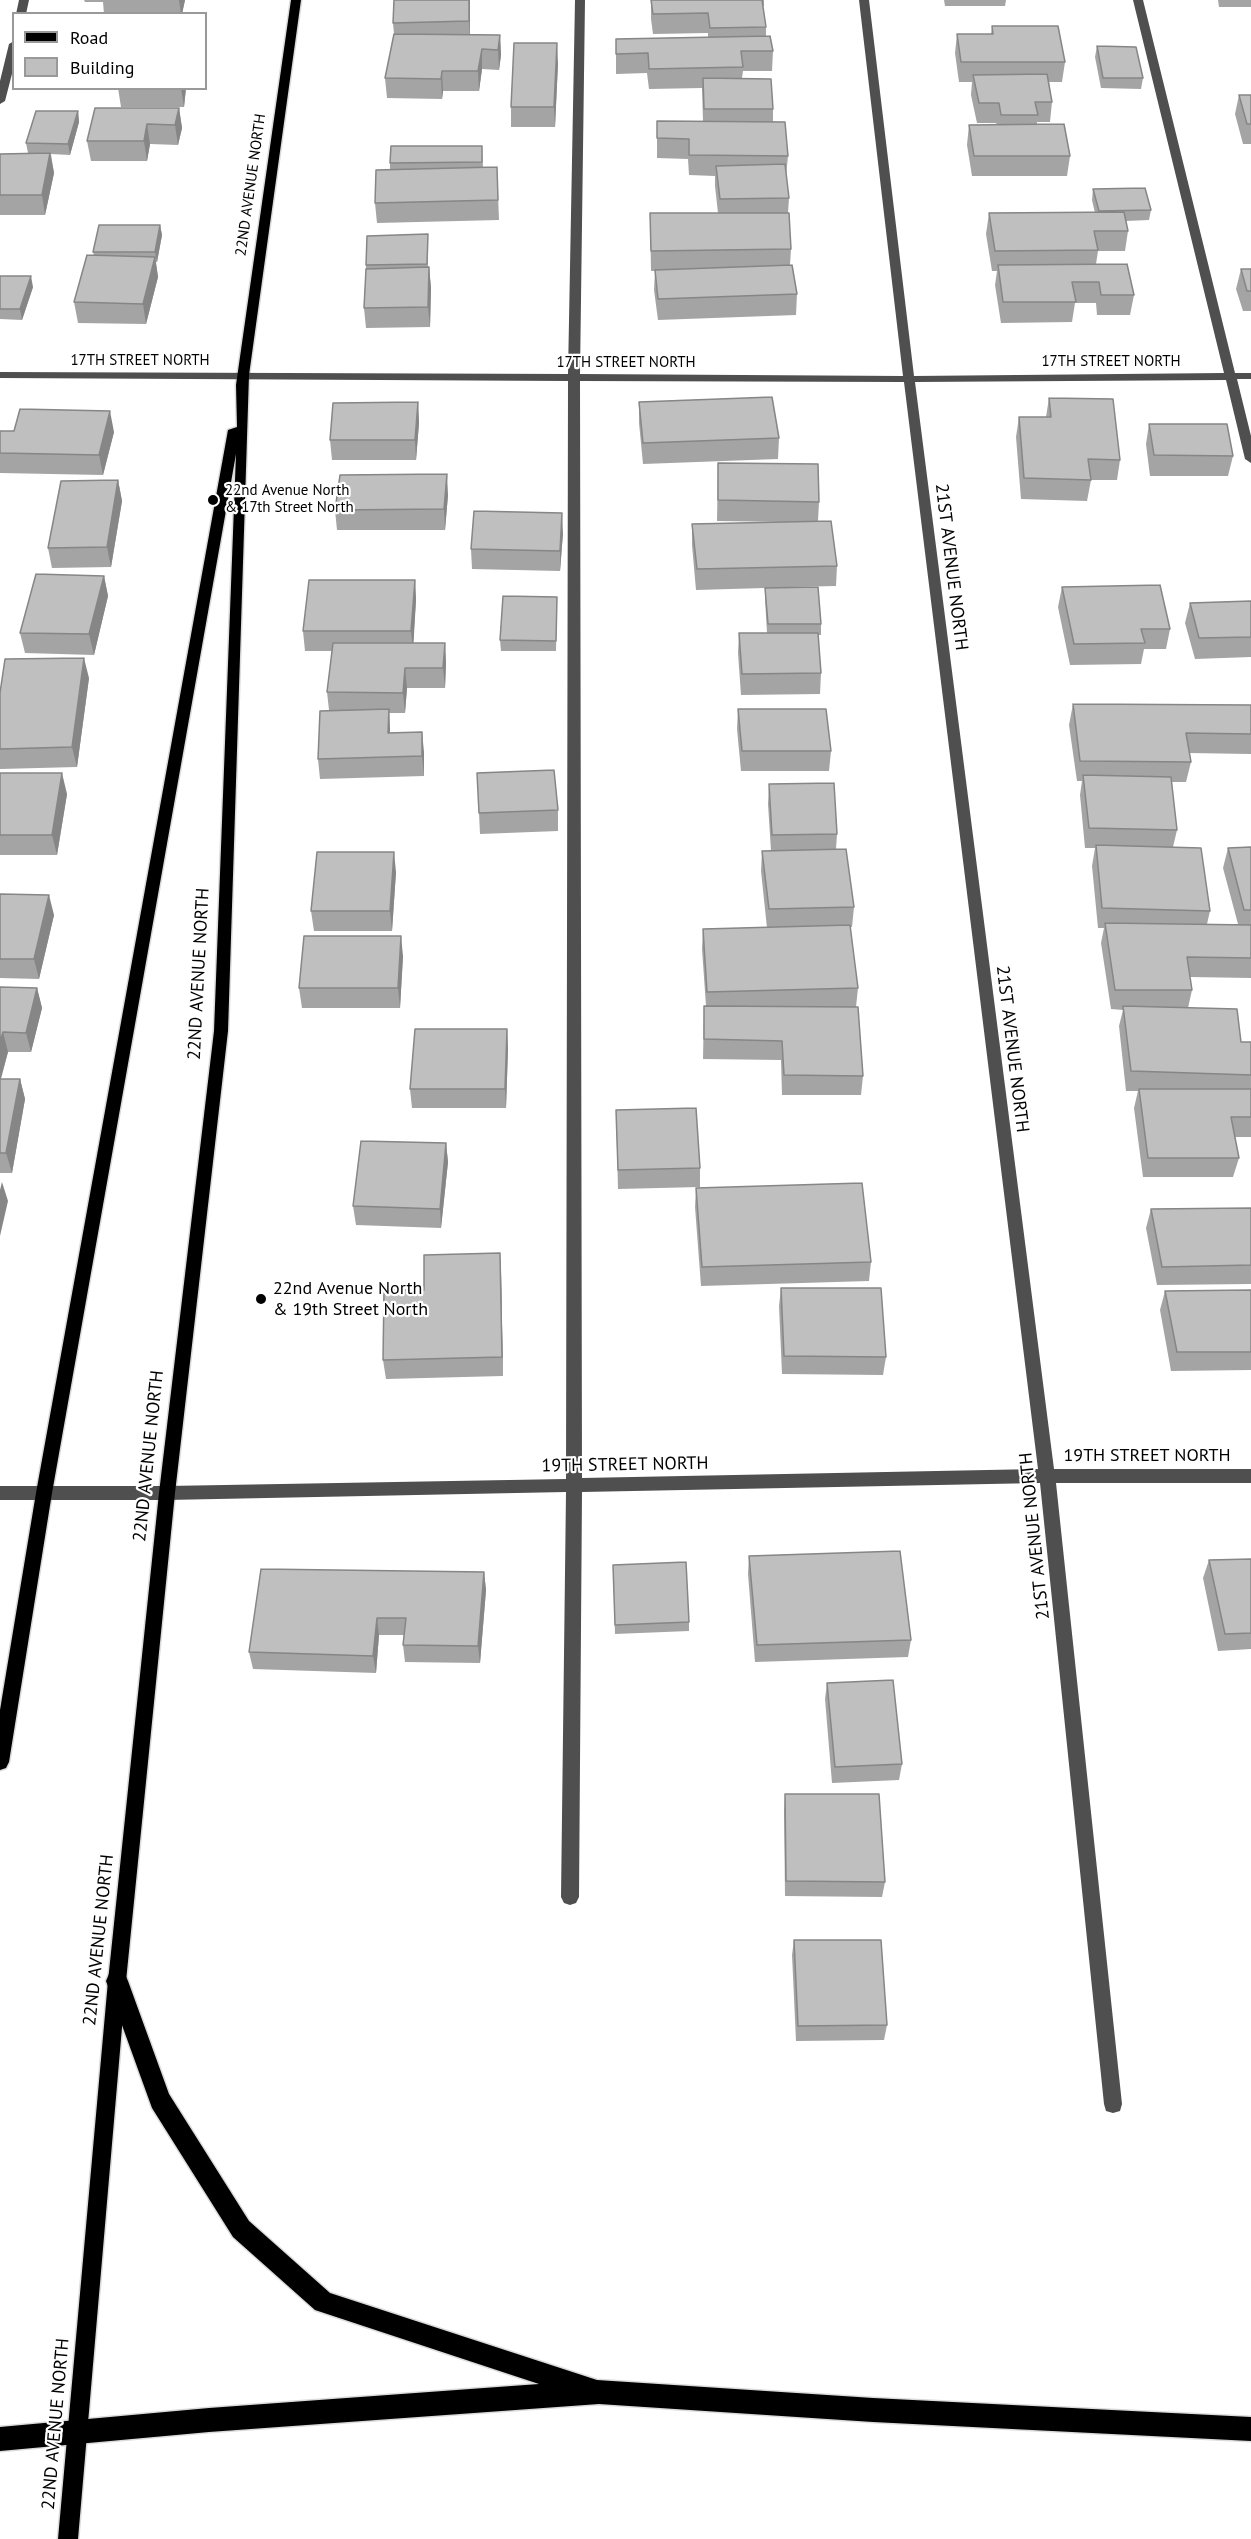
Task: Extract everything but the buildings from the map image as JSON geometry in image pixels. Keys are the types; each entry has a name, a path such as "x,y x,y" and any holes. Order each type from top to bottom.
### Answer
{"highway":[{"path":"117,1981 160,2100 241,2229 323,2302 599,2392"},
{"path":"0,2439 209,2420 599,2392 873,2410 1251,2430"}],"main road":[{"name":"22ND AVENUE NORTH","path":"0,1762 44,1493 244,376 296,0"},
{"name":"22ND AVENUE NORTH","path":"68,2539 117,1981 167,1493 221,1031 244,376"}],"street":[{"path":"570,1897 574,1485 574,378 580,0"},
{"name":"21ST AVENUE NORTH","path":"864,0 909,379 1047,1476 1113,2104"},
{"path":"1138,0 1251,459"},
{"path":"0,101 12,52"},
{"name":"17TH STREET NORTH","path":"0,375 909,379 1251,376"},
{"name":"19TH STREET NORTH","path":"0,1493 167,1493 1047,1476 1251,1476"}],"place":[{"name":"22nd Avenue North & 17th Street North","path":"213,500"},
{"name":"22nd Avenue North & 19th Street North","path":"261,1299"}]}
